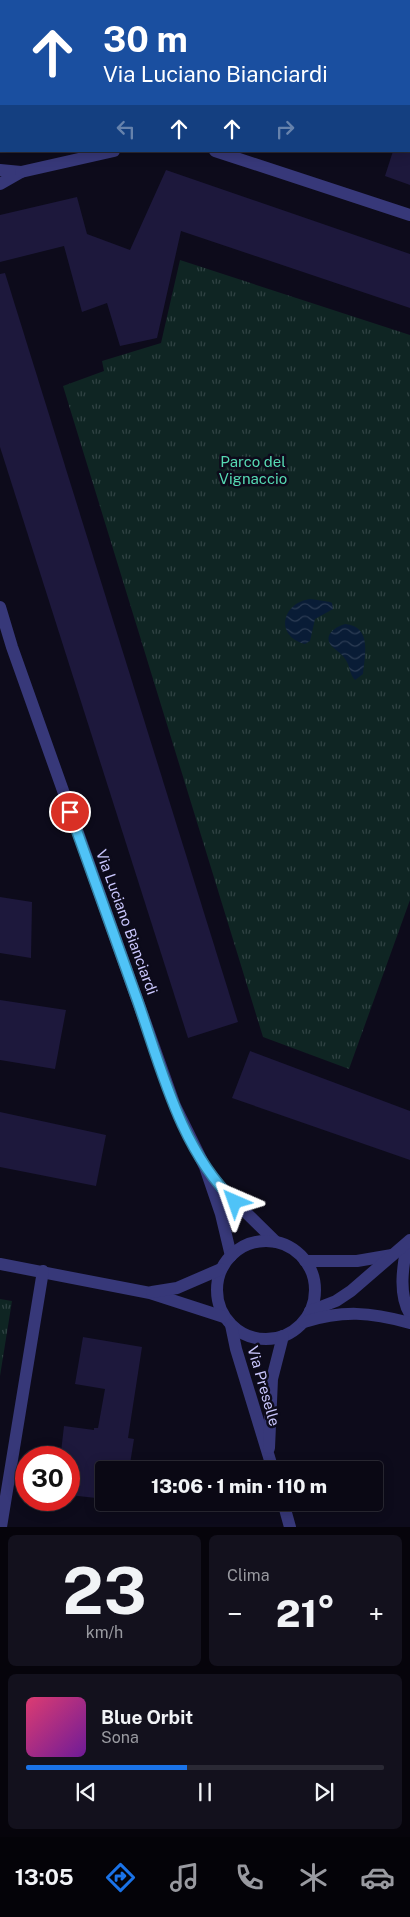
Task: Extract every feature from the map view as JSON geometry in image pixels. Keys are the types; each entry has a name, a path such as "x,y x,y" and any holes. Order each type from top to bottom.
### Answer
{"street":[{"path":"0,184 21,172 110,152"},
{"path":"218,152 410,215"},
{"path":"0,170 21,172"},
{"name":"Via Luciano Bianciardi","path":"0,607 15,657 175,1106 205,1167"},
{"path":"205,1167 224,1191 276,1242"},
{"path":"205,1167 222,1214 231,1256"},
{"path":"228,1321 218,1302 217,1285 221,1269 231,1256 244,1246 260,1242 276,1242 287,1246 297,1252 305,1261 312,1273 315,1286 314,1298 307,1316"},
{"path":"0,1264 150,1293 228,1321 242,1333 255,1338 269,1339 283,1336 294,1330 307,1316 344,1296 408,1242"},
{"path":"408,1242 403,1280 405,1298 410,1314"},
{"path":"305,1261 357,1261 392,1255"},
{"path":"150,1293 177,1288 221,1269"},
{"path":"1,1527 43,1271"},
{"path":"307,1316 351,1313 384,1316 410,1323"},
{"name":"Via Preselle","path":"228,1321 270,1461"},
{"name":"Via Preselle","path":"268,1456 272,1379 283,1336"},
{"path":"286,1511 290,1527"}],"green space":[{"name":"Parco del Vignaccio","path":"180,260 410,335 410,900 349,1069 263,1037 63,386 104,371 102,361 161,343"},
{"path":"0,1299 12,1301 0,1376"}],"water":[{"path":"311,599 330,602 333,609 315,619 310,641 305,644 295,640 289,634 286,620 288,612 293,606 301,601"},
{"path":"345,624 354,626 359,630 365,643 363,674 355,680 345,659 330,644 329,640 330,633"}],"building":[{"path":"393,152 410,152 410,185 385,176"},
{"path":"166,170 410,254 410,308 181,231 157,338 120,346 107,303 82,312 64,246 0,262 0,215 77,197 87,234 130,250"},
{"path":"5,273 238,1022 188,1038 0,447 0,274"},
{"path":"0,897 32,902 31,958 0,953"},
{"path":"0,1000 66,1010 55,1069 0,1060"},
{"path":"250,1051 410,1111 410,1160 232,1098"},
{"path":"0,1112 106,1135 96,1186 0,1167"},
{"path":"83,1337 142,1347 128,1438 134,1439 130,1461 95,1461 95,1498 80,1496 80,1446 62,1446 64,1426 94,1430 94,1428 98,1428 105,1389 75,1384"}],"route":[{"path":"70,812 175,1106 188,1136 205,1167 235,1202"}]}
